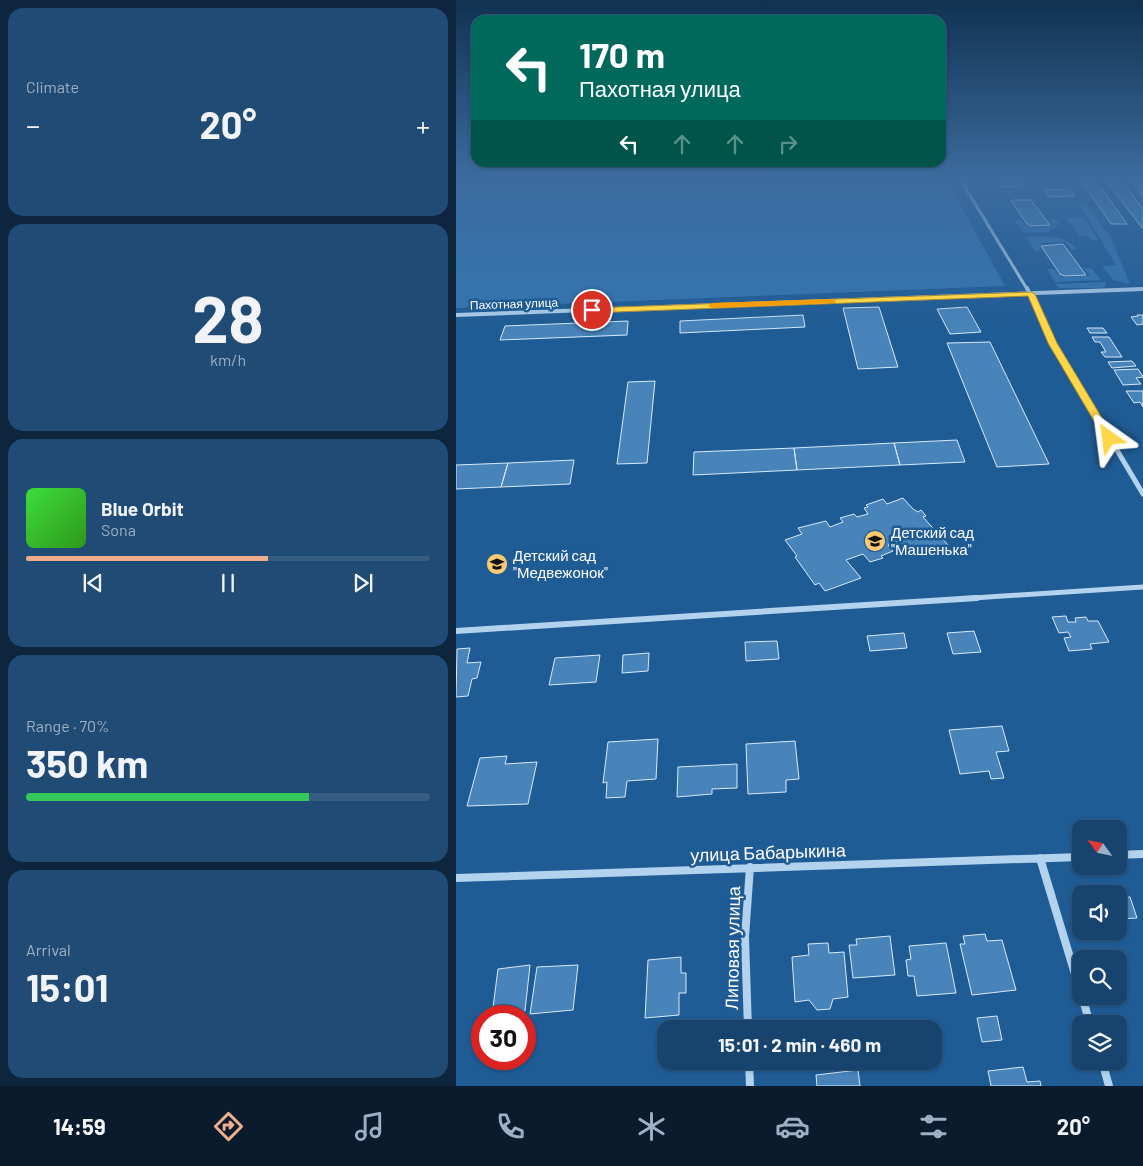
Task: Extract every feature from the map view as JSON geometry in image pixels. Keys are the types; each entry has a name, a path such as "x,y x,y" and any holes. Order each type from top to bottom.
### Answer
{"street":[{"path":"991,230 1031,294 1052,343 1143,494"},
{"name":"Пахотная улица","path":"456,315 1143,289"},
{"path":"456,631 1143,588"},
{"path":"1127,855 1143,854"},
{"name":"улица Бабарыкина","path":"456,878 1072,857"},
{"path":"1040,858 1072,965"},
{"name":"Липовая улица","path":"748,1020 745,937 750,867"},
{"path":"749,1070 750,1086"},
{"path":"1105,1070 1109,1086"}],"shaded area":[{"path":"456,230 974,230 1005,286 456,308"},
{"path":"1021,230 1051,230 1048,232 1023,233"},
{"path":"1075,230 1092,230 1098,240 1091,240 1087,236 1079,235"},
{"path":"1094,230 1105,230 1111,238 1130,284 1113,280 1102,266 1116,265"},
{"path":"1026,237 1060,239 1067,241 1077,249 1071,249 1065,242 1041,243 1042,245 1039,246 1042,251 1035,251"},
{"path":"1084,268 1091,268 1101,280 1055,282 1047,269 1054,269 1064,277 1090,276"},
{"path":"1105,282 1106,286 1102,288 1059,288 1055,284"}],"building":[{"path":"1063,244 1086,275 1065,276 1060,274 1041,246"},
{"path":"879,307 898,367 858,369 843,308"},
{"path":"967,307 981,332 950,334 937,309"},
{"path":"803,315 805,327 680,333 680,321"},
{"path":"1143,315 1143,324 1137,325 1131,317"},
{"path":"628,321 627,335 500,340 505,326"},
{"path":"1087,328 1103,328 1107,333 1090,333"},
{"path":"1092,337 1109,337 1122,357 1105,357 1101,352 1106,352 1100,342 1095,342"},
{"path":"990,342 1049,464 997,467 947,343"},
{"path":"1132,361 1136,366 1112,368 1108,362"},
{"path":"1138,369 1143,377 1136,378 1141,384 1123,385 1114,370"},
{"path":"655,381 647,463 617,464 628,382"},
{"path":"1126,391 1143,391 1143,407 1140,402 1134,403"},
{"path":"957,440 965,462 900,465 894,443"},
{"path":"894,443 900,465 797,470 794,448"},
{"path":"794,448 797,470 693,475 694,452"},
{"path":"574,460 570,484 501,487 508,463"},
{"path":"508,463 501,487 456,489 456,465"},
{"path":"903,498 913,509 918,512 921,510 926,516 923,517 948,545 914,557 900,541 888,545 893,551 881,556 883,558 870,562 863,554 846,560 861,578 825,591 819,583 815,585 785,540 802,534 798,528 826,521 830,527 843,522 840,518 854,514 857,517 868,514 864,508 868,507 866,505 883,499 887,504"},
{"path":"1066,616 1068,622 1076,622 1075,618 1086,617 1088,621 1098,621 1109,642 1090,644 1092,649 1069,651 1064,638 1071,637 1068,632 1059,633 1052,617"},
{"path":"974,631 981,652 953,654 947,633"},
{"path":"904,633 907,648 870,651 867,636"},
{"path":"777,641 779,659 746,661 745,642"},
{"path":"470,648 467,663 481,662 477,678 472,679 468,696 456,697 457,649"},
{"path":"649,653 648,671 622,673 623,655"},
{"path":"600,655 596,682 549,685 555,658"},
{"path":"1002,726 1009,751 996,752 1004,778 991,779 989,771 960,774 949,730"},
{"path":"658,739 656,779 627,781 625,797 606,798 607,782 603,783 608,742"},
{"path":"795,741 799,779 786,780 786,792 748,794 746,744"},
{"path":"507,756 505,764 537,762 528,804 467,806 480,758"},
{"path":"737,764 737,788 712,789 712,794 677,797 678,767"},
{"path":"1127,897 1130,897 1137,918 1127,919"},
{"path":"985,934 987,941 1002,940 1016,990 972,995 960,944 965,944 963,936"},
{"path":"890,936 895,975 853,978 849,945 857,945 856,939"},
{"path":"828,943 829,953 844,952 848,997 833,999 830,1009 817,1010 809,1000 795,1002 792,957 809,955 808,944"},
{"path":"946,943 956,993 917,996 914,976 908,976 906,960 911,959 909,946"},
{"path":"681,957 681,973 686,973 686,993 679,993 679,1015 645,1018 648,960"},
{"path":"530,965 526,1005 493,1005 498,969"},
{"path":"578,965 573,1010 536,1013 536,1005 531,1005 537,967"},
{"path":"997,1016 1002,1040 982,1042 977,1018"},
{"path":"1023,1067 1027,1082 1040,1081 1041,1086 991,1086 988,1071"},
{"path":"858,1070 860,1086 817,1086 816,1075"}],"slow traffic":[{"path":"712,306 832,301"}],"place":[{"name":"Детский сад \"Машенька\"","path":"875,541"},
{"name":"Детский сад \"Медвежонок\"","path":"497,564"}],"route":[{"path":"592,310 1031,294 1052,343 1109,438"}]}
